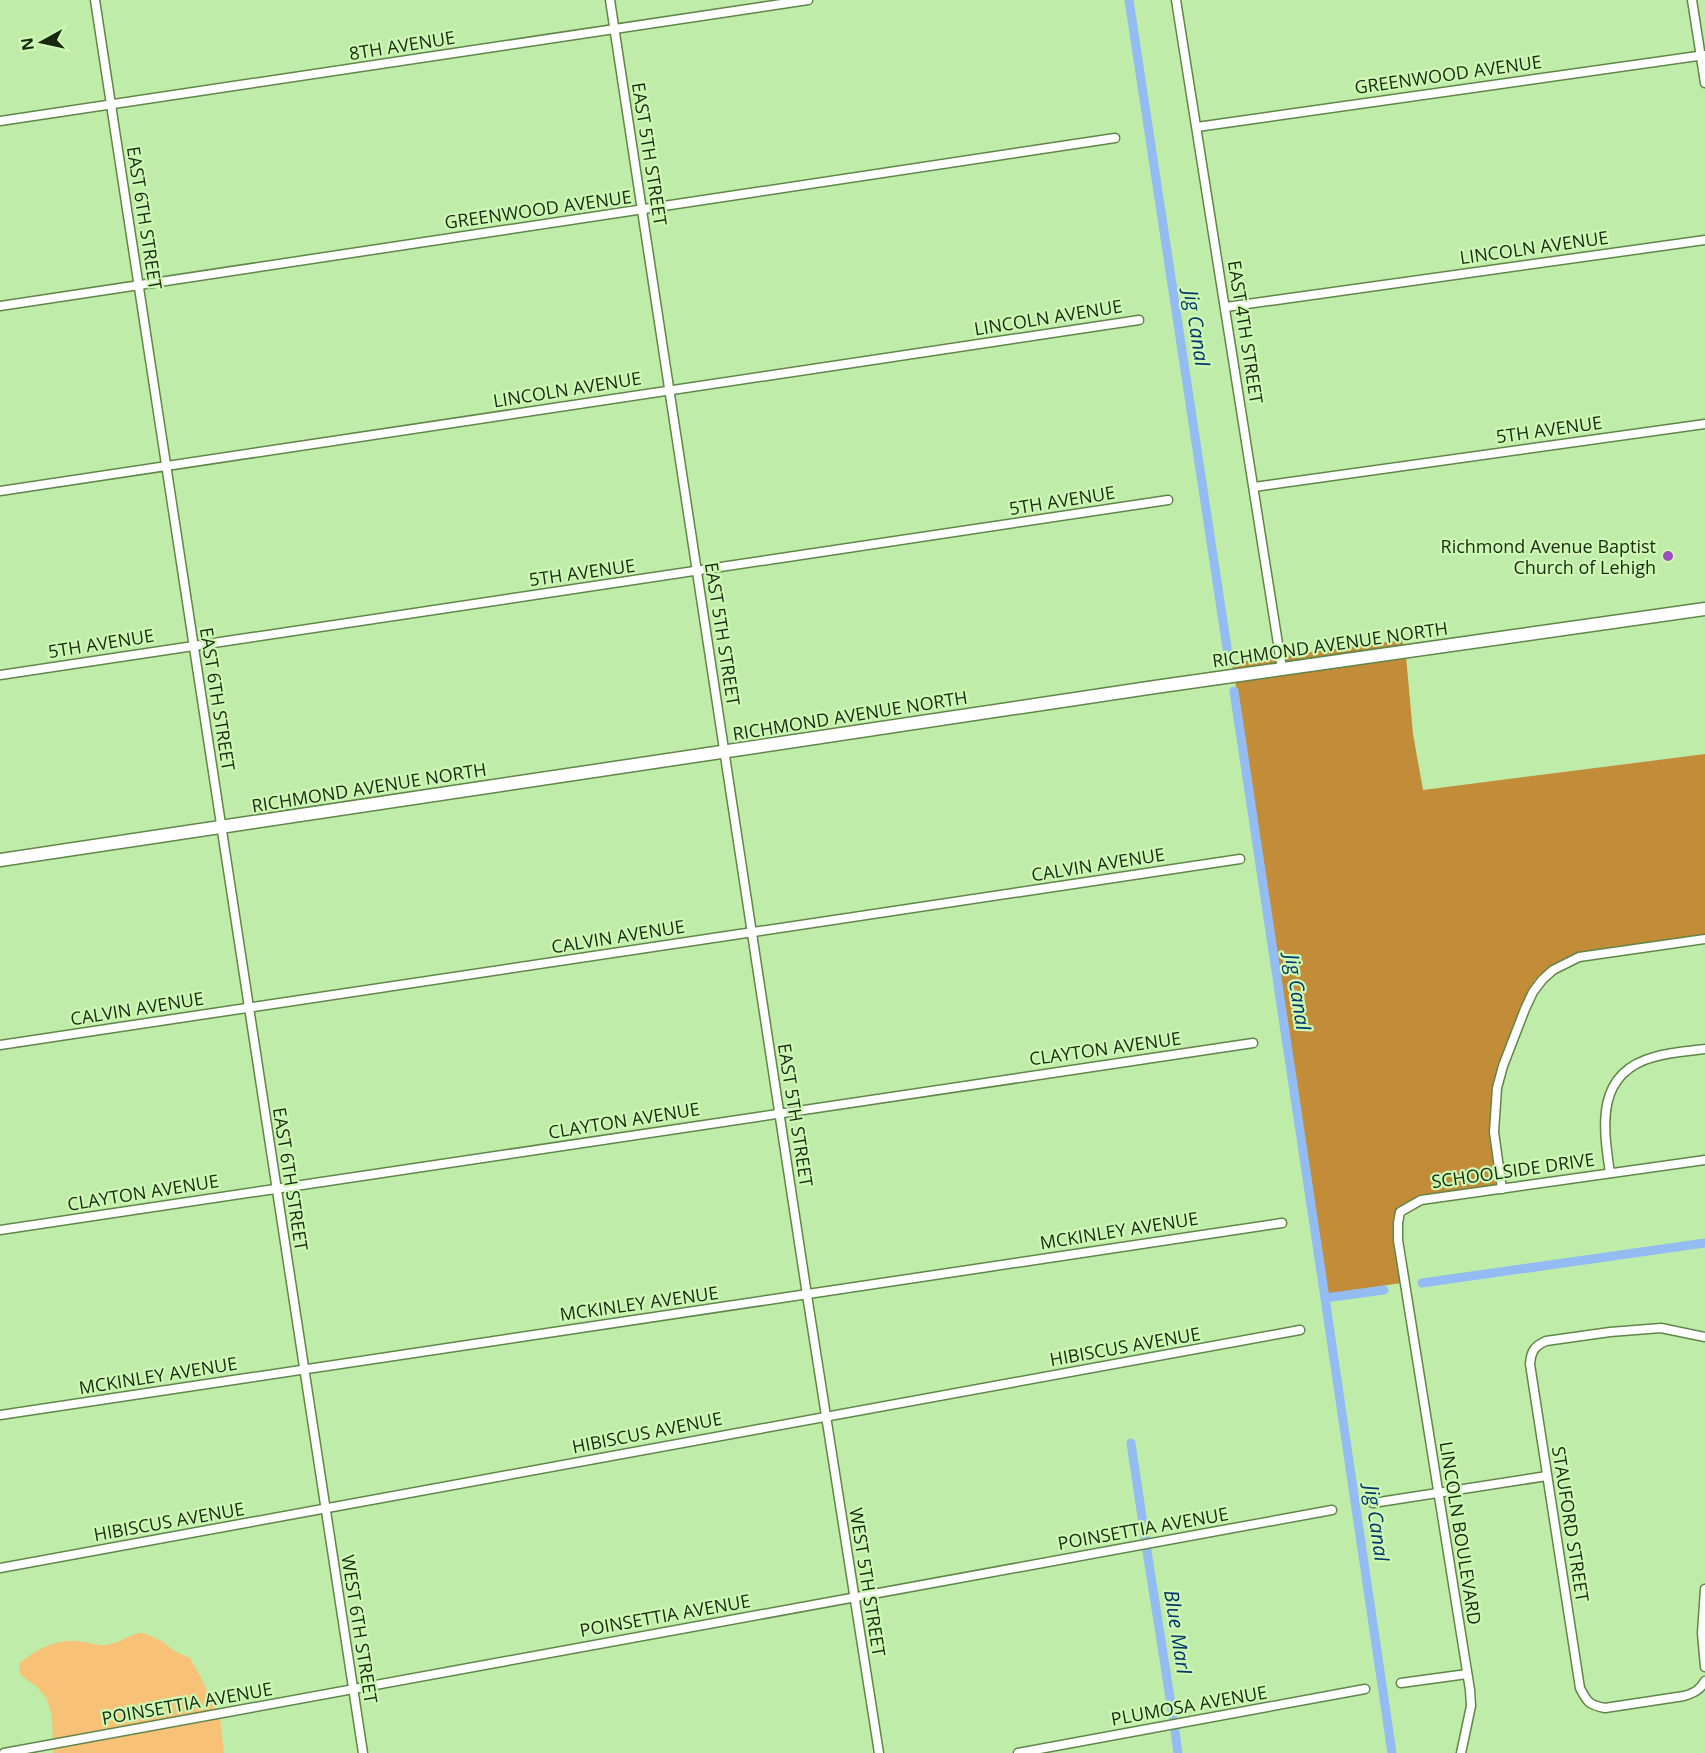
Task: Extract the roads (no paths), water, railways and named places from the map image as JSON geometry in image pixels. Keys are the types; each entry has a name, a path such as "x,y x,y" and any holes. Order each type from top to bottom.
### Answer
{"street":[{"name":"EAST 6TH STREET","path":"95,0 324,1509"},
{"name":"EAST 5TH STREET","path":"610,0 826,1416"},
{"name":"8TH AVENUE","path":"0,121 808,0"},
{"name":"EAST 4TH STREET","path":"1176,0 1282,669"},
{"path":"1692,0 1703,55 1705,83"},
{"name":"GREENWOOD AVENUE","path":"1197,127 1703,55"},
{"name":"GREENWOOD AVENUE","path":"0,306 1115,138"},
{"name":"LINCOLN AVENUE","path":"1226,307 1705,240"},
{"name":"LINCOLN AVENUE","path":"0,491 1140,320"},
{"name":"5TH AVENUE","path":"1254,488 1705,424"},
{"name":"5TH AVENUE","path":"0,675 1168,500"},
{"name":"RICHMOND AVENUE NORTH","path":"0,860 1282,669 1705,609"},
{"name":"CALVIN AVENUE","path":"0,1045 1240,859"},
{"path":"1502,1189 1494,1132 1494,1104 1503,1066 1520,1022 1533,992 1542,980 1566,962 1589,955 1705,939"},
{"name":"CLAYTON AVENUE","path":"0,1230 1253,1043"},
{"path":"1610,1173 1604,1117 1608,1097 1620,1078 1632,1067 1655,1057 1705,1049"},
{"name":"SCHOOLSIDE DRIVE","path":"1411,1318 1398,1240 1398,1224 1400,1212 1421,1200 1705,1160"},
{"name":"MCKINLEY AVENUE","path":"0,1415 1282,1223"},
{"name":"LINCOLN BOULEVARD","path":"1411,1318 1471,1706 1461,1753"},
{"name":"STAUFORD STREET","path":"1705,1337 1668,1329 1635,1329 1546,1341 1536,1345 1530,1364 1580,1688 1586,1701 1594,1706 1605,1708 1683,1696 1693,1694 1701,1688 1705,1681"},
{"name":"HIBISCUS AVENUE","path":"0,1568 1300,1330"},
{"name":"WEST 5TH STREET","path":"826,1416 879,1753"},
{"path":"1373,1503 1546,1476"},
{"name":"WEST 6TH STREET","path":"324,1509 363,1753"},
{"name":"POINSETTIA AVENUE","path":"4,1753 1332,1510"},
{"path":"1705,1589 1702,1633 1705,1667"},
{"path":"1401,1683 1467,1674"},
{"name":"PLUMOSA AVENUE","path":"1018,1753 1365,1689"}],"waterway":[{"name":"Jig Canal","path":"1129,0 1229,661"},
{"name":"Jig Canal","path":"1234,691 1325,1298 1384,1290"},
{"name":"Jig Canal","path":"1422,1283 1705,1243"},
{"name":"Jig Canal","path":"1325,1298 1392,1753"},
{"name":"Blue Marl","path":"1131,1443 1145,1537"},
{"name":"Blue Marl","path":"1147,1551 1173,1717"},
{"name":"Blue Marl","path":"1175,1731 1178,1753"}],"place":[{"name":"Richmond Avenue Baptist Church of Lehigh","path":"1668,556"}]}
